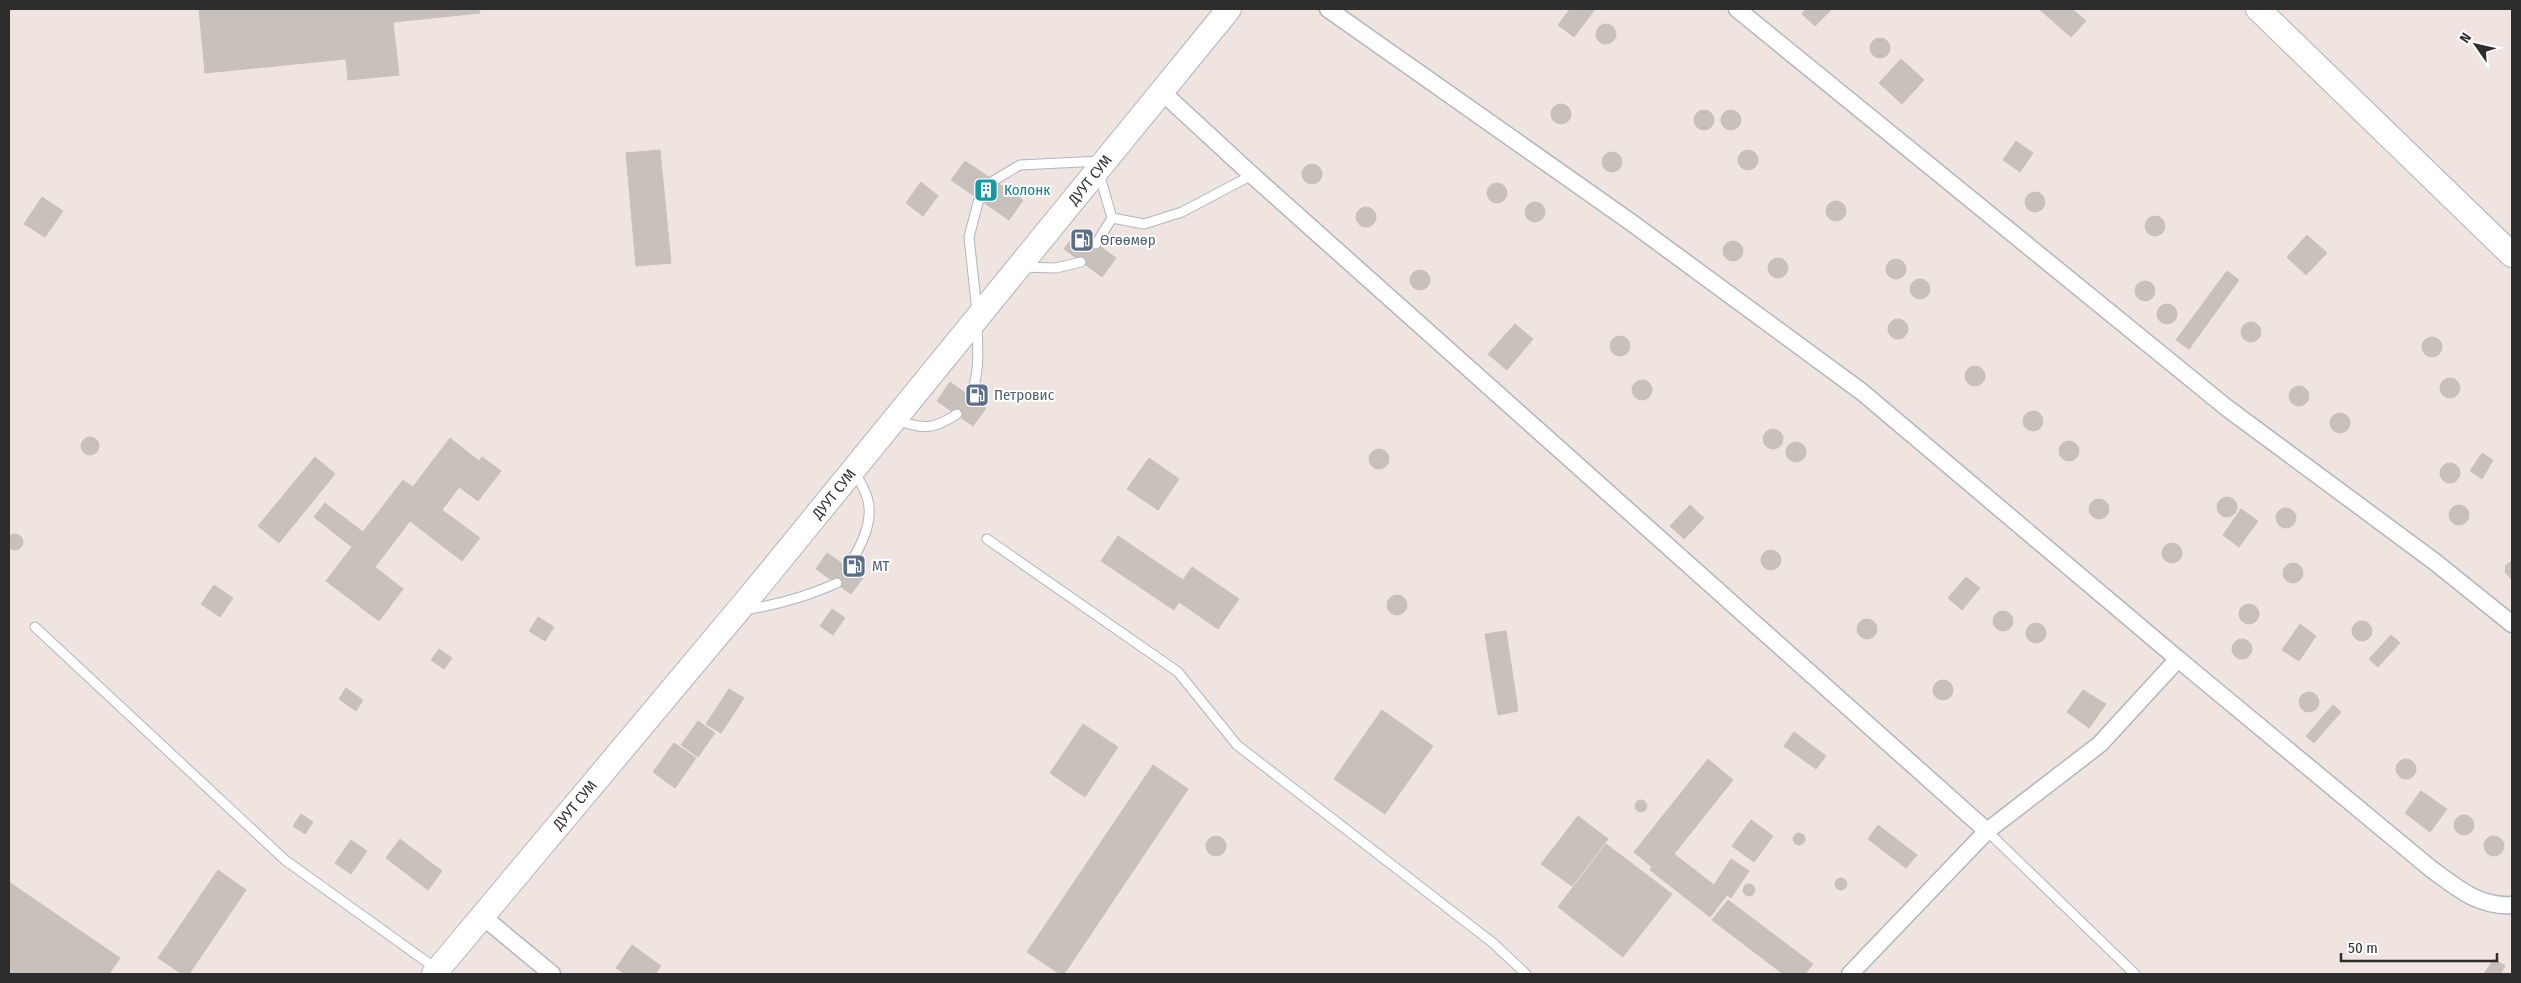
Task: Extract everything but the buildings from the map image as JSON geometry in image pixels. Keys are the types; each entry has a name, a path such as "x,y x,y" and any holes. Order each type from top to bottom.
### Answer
{"main road":[{"name":"ДУУТ СУМ","path":"436,972 738,611 1229,9"},
{"path":"2258,9 2512,255"}],"street":[{"path":"1328,9 1632,223 1862,392 2178,659 2430,868 2470,898 2512,906"},
{"path":"1736,9 2227,408 2436,562 2512,624"},
{"path":"1162,92 1987,831"},
{"path":"1850,974 1987,831 2100,744 2178,659"},
{"path":"482,916 552,974"}],"lane":[{"path":"993,181 1020,166 1102,165 1112,218 1096,244"},
{"path":"1112,218 1144,224 1182,212 1252,174"},
{"path":"970,397 976,383 978,362 977,318 969,237 979,200"},
{"path":"1019,267 1056,268 1081,262"},
{"path":"895,419 912,426 940,426 958,414"},
{"path":"848,567 863,542 868,521 868,498 854,469"},
{"path":"987,540 1178,672 1237,745 1493,943 1526,974"},
{"path":"738,611 771,606 810,596 836,584"},
{"path":"35,627 285,860 436,972"},
{"path":"1987,831 2135,974"}],"place":[{"name":"Колонк","path":"986,190"},
{"name":"Өгөөмөр","path":"1082,240"},
{"name":"Петровиc","path":"977,395"},
{"name":"MT","path":"854,566"}]}
